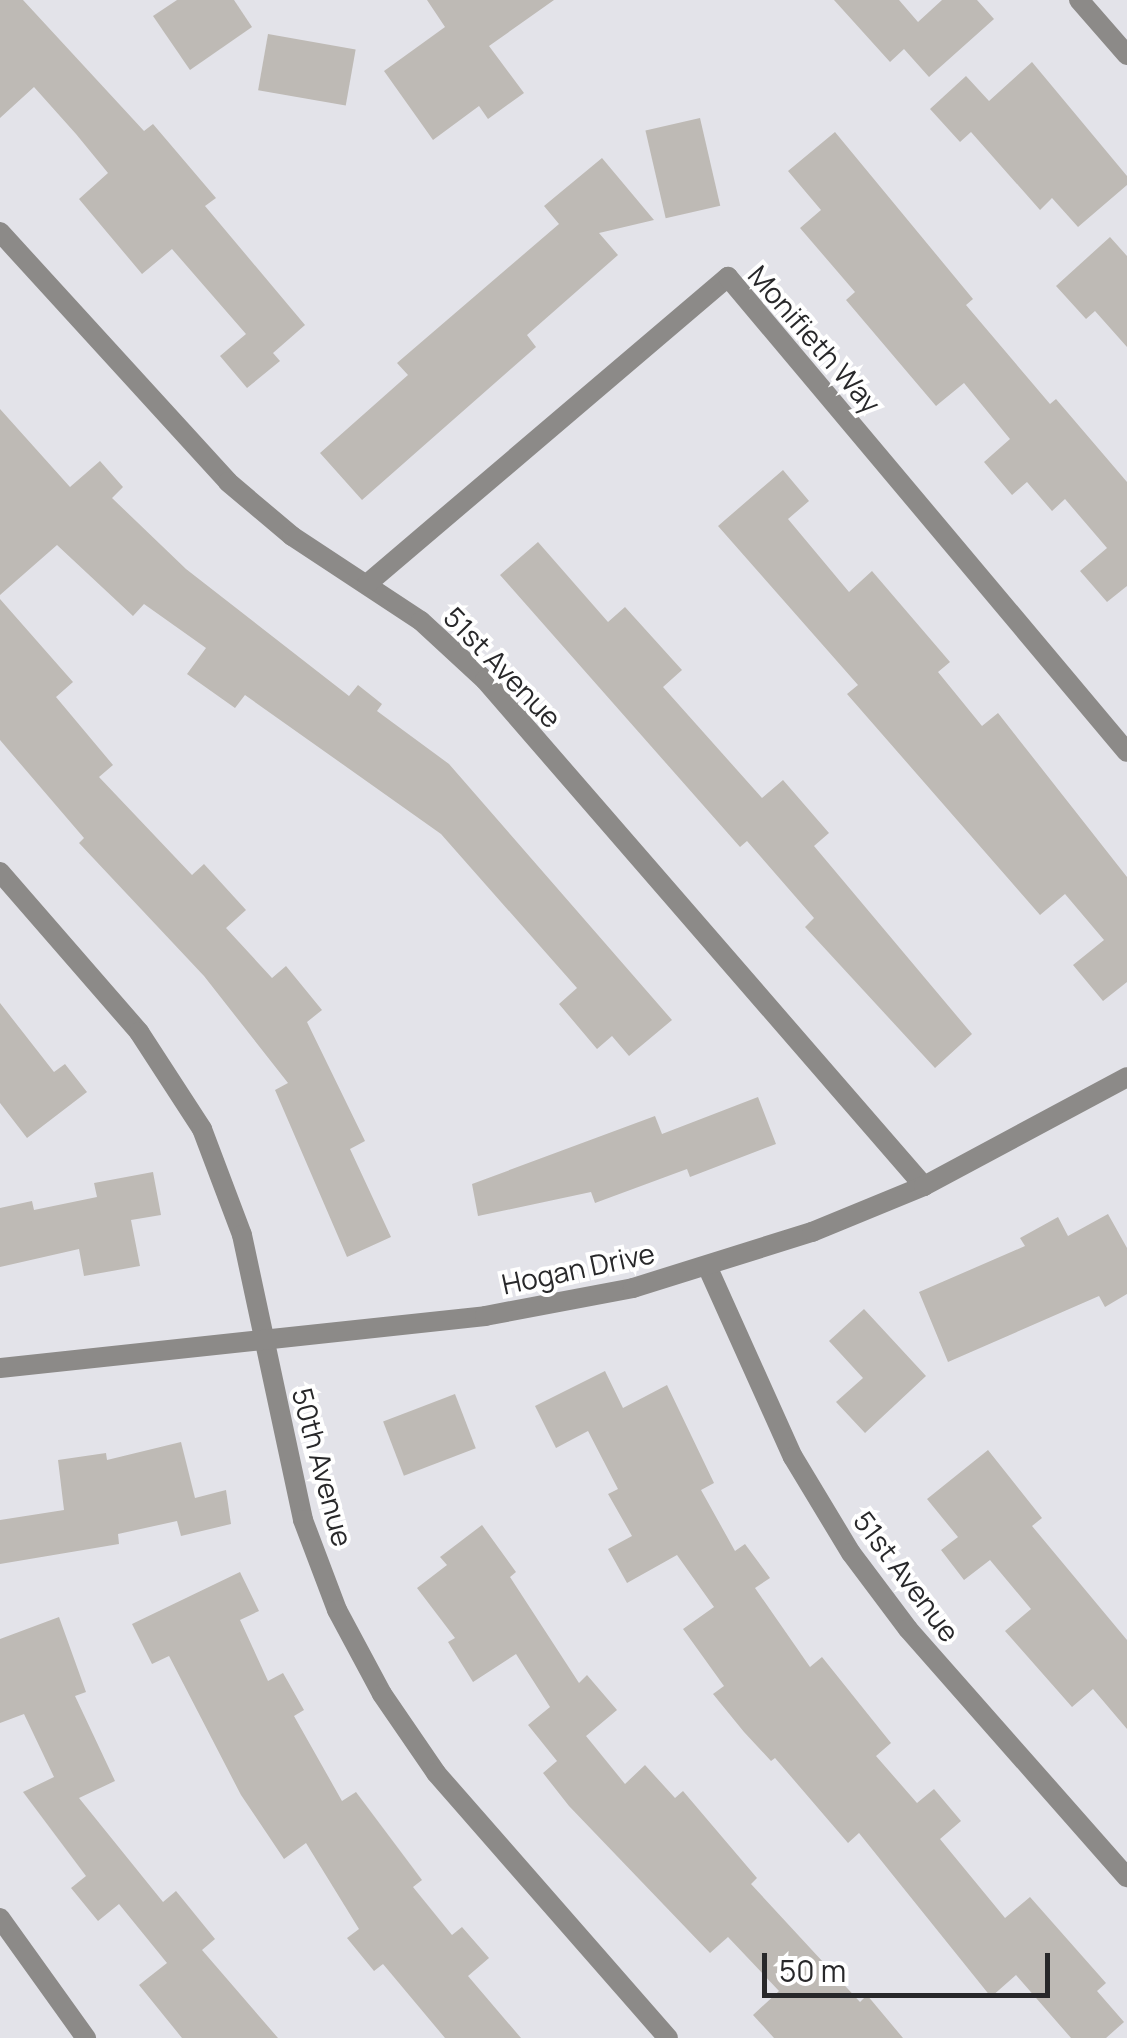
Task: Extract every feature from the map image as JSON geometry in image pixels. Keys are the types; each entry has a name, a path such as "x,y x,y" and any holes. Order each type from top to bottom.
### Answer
{"street":[{"path":"1078,0 1127,54"},
{"name":"51st Avenue","path":"0,232 228,482 292,536 367,584 485,680 924,1186"},
{"name":"Monifieth Way","path":"367,584 728,276 1127,752"},
{"name":"50th Avenue","path":"0,872 139,1032 202,1129 242,1235 303,1520 337,1610 382,1694 436,1773 668,2038"},
{"name":"Hogan Drive","path":"0,1368 264,1344 562,1305 707,1266 924,1186 1126,1079"},
{"name":"51st Avenue","path":"707,1266 793,1457 851,1553 908,1629 1127,1877"},
{"path":"0,1918 86,2038"}],"building":[{"path":"0,0 23,0 144,131 153,124 216,198 205,206 305,325 273,353 280,361 247,388 220,356 246,334 172,249 142,274 79,199 108,173 34,87 0,118"},
{"path":"177,0 234,0 252,27 190,70 153,16"},
{"path":"427,0 554,0 489,46 524,93 488,119 479,106 433,140 384,71 445,27"},
{"path":"834,0 899,0 918,22 942,0 977,0 994,19 929,77 904,49 890,62"},
{"path":"268,34 356,49 346,106 258,90"},
{"path":"1032,62 1127,176 1127,185 1078,227 1052,198 1040,210 971,132 960,142 930,109 966,76 989,101"},
{"path":"700,118 720,206 666,218 645,131"},
{"path":"835,132 973,299 966,305 1050,404 1056,399 1127,482 1127,586 1107,602 1080,571 1107,548 1065,499 1052,511 1027,482 1012,495 984,462 1010,439 964,383 936,406 846,300 855,292 800,228 821,210 788,171"},
{"path":"602,158 654,220 599,233 618,255 527,335 536,347 362,500 320,453 408,375 397,363 559,224 544,206"},
{"path":"1110,237 1127,256 1127,347 1095,311 1086,319 1056,286"},
{"path":"0,409 70,487 100,461 123,487 112,498 186,569 349,696 358,685 382,704 377,711 449,764 672,1020 629,1056 612,1036 597,1049 559,1004 577,988 441,834 245,695 235,708 187,674 206,648 144,604 133,616 57,545 0,595"},
{"path":"783,470 809,501 788,519 849,592 872,571 950,662 938,672 982,726 998,713 1127,877 1127,982 1103,1001 1073,965 1104,940 1065,894 1040,915 847,694 858,685 718,526"},
{"path":"538,542 608,622 625,607 682,670 663,687 762,798 783,780 829,833 814,846 972,1034 935,1068 805,927 814,918 747,841 740,847 500,575"},
{"path":"0,599 73,682 56,697 113,765 99,777 192,875 204,864 246,910 226,928 272,978 286,966 322,1010 307,1022 365,1141 350,1149 391,1237 347,1257 275,1090 288,1083 204,976 79,843 84,838 0,740"},
{"path":"0,1003 54,1072 65,1064 87,1092 27,1138 0,1103"},
{"path":"758,1097 776,1144 690,1177 687,1169 595,1203 591,1192 478,1216 472,1184 655,1116 662,1134"},
{"path":"153,1172 161,1215 131,1220 140,1266 84,1276 79,1249 0,1267 0,1208 32,1201 34,1210 97,1197 94,1183"},
{"path":"1108,1214 1127,1248 1127,1294 1105,1307 1099,1296 948,1362 919,1292 1025,1246 1020,1238 1058,1217 1068,1236"},
{"path":"864,1309 926,1376 865,1433 836,1402 863,1378 829,1341"},
{"path":"605,1371 623,1408 667,1385 714,1483 701,1490 735,1551 745,1544 770,1578 755,1588 810,1667 822,1657 891,1743 876,1756 917,1803 934,1789 961,1821 940,1839 1005,1918 1030,1897 1106,1983 1097,1991 1124,2022 1106,2038 1071,2038 1016,1975 991,1997 859,1833 848,1843 775,1758 771,1761 744,1732 713,1694 724,1686 683,1629 714,1607 677,1555 627,1583 608,1549 632,1536 608,1494 618,1489 588,1431 556,1448 535,1406"},
{"path":"455,1394 476,1448 404,1476 383,1422"},
{"path":"181,1442 195,1498 226,1490 231,1524 181,1536 177,1521 118,1534 119,1544 0,1564 0,1520 64,1510 58,1460 106,1453 107,1460"},
{"path":"988,1450 1042,1518 1032,1526 1127,1640 1127,1729 1093,1689 1072,1707 1005,1631 1031,1609 990,1560 964,1580 941,1550 958,1537 927,1499"},
{"path":"482,1525 516,1572 510,1577 579,1683 587,1675 617,1710 586,1736 625,1784 645,1765 675,1798 683,1791 757,1878 751,1884 860,2002 867,1995 903,2038 774,2038 753,2015 779,1991 728,1937 710,1953 569,1806 543,1773 557,1761 528,1725 550,1707 516,1654 473,1682 448,1642 455,1638 417,1588 447,1565 440,1557"},
{"path":"240,1572 259,1611 240,1620 268,1681 283,1673 304,1710 294,1716 342,1801 356,1792 422,1880 413,1887 452,1935 462,1927 489,1958 468,1976 521,2038 445,2038 383,1964 374,1971 347,1938 359,1929 306,1843 284,1859 241,1795 169,1656 152,1664 132,1624"},
{"path":"59,1617 86,1692 75,1696 115,1781 79,1798 163,1902 176,1891 215,1939 202,1950 278,2038 182,2038 139,1985 167,1963 119,1904 98,1921 71,1888 86,1876 23,1792 54,1777 24,1714 0,1723 0,1639"}]}
